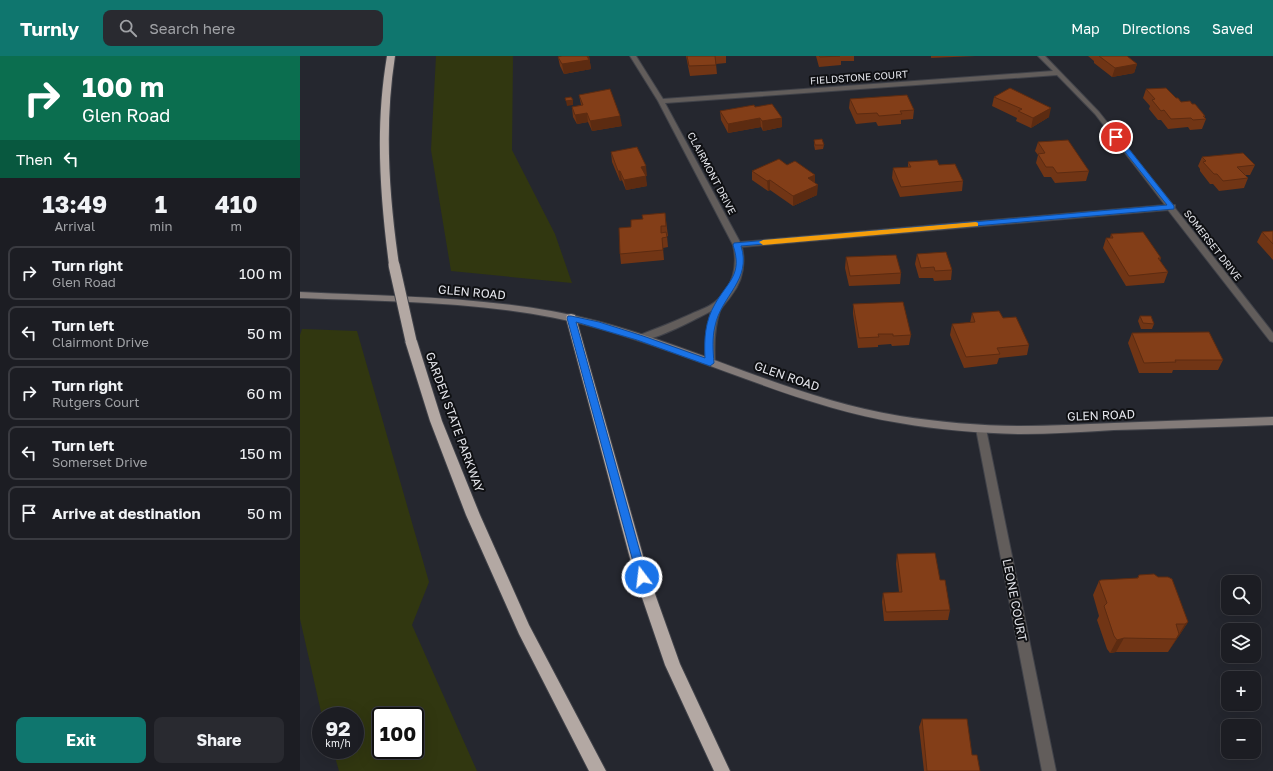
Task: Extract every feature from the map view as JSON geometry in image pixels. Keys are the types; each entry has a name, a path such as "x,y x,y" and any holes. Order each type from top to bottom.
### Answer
{"highway":[{"name":"GARDEN STATE PARKWAY","path":"391,56 384,106 382,152 386,204 394,265 411,341 436,421 473,515 524,629 598,771"},
{"path":"571,318 642,577 673,665 722,771"}],"main road":[{"name":"GLEN ROAD","path":"300,295 484,305 571,318 640,338 831,404 919,422 981,429 1061,429 1273,421"}],"street":[{"name":"CLAIRMONT DRIVE","path":"633,56 661,100 737,245 740,261 737,277 719,304 710,325 710,363"},
{"name":"SOMERSET DRIVE","path":"1041,56 1097,113 1172,207 1273,339"},
{"name":"FIELDSTONE COURT","path":"661,100 1058,73"},
{"path":"737,245 1172,207"},
{"name":"CLAIRMONT DRIVE","path":"640,338 676,325 719,304"},
{"name":"LEONE COURT","path":"981,429 1049,771"}],"green space":[{"path":"436,56 513,56 512,150 555,234 572,283 451,271 431,150"},
{"path":"302,329 357,331 429,582 412,625 477,771 339,771 336,759 364,759 364,707 320,707 300,619 300,335"}],"building":[{"path":"587,56 589,60 562,64 558,57"},
{"path":"687,56 715,56 716,65 689,66"},
{"path":"819,56 840,56 820,57"},
{"path":"1099,56 1127,56 1137,64 1115,68"},
{"path":"1010,88 1051,108 1033,118 1018,111 1022,109 994,97"},
{"path":"1166,88 1181,102 1190,101 1192,104 1195,104 1206,119 1171,119 1164,110 1161,111 1152,100 1155,99 1146,89"},
{"path":"610,89 620,116 590,121 587,113 575,115 572,107 583,105 579,95"},
{"path":"907,95 914,110 900,111 902,114 879,116 877,113 857,114 850,99"},
{"path":"571,97 573,100 566,101 565,98"},
{"path":"772,104 782,118 762,121 760,118 728,124 720,111 754,105 755,107"},
{"path":"822,139 824,145 815,145 814,140"},
{"path":"1068,140 1089,171 1057,173 1053,167 1046,167 1038,154 1045,153 1038,142"},
{"path":"637,147 646,166 641,167 646,176 624,180 620,171 618,171 611,152"},
{"path":"1243,153 1255,165 1237,167 1248,178 1223,181 1203,162 1206,161 1202,157"},
{"path":"779,159 787,165 795,161 815,175 808,178 818,185 793,196 770,180 767,181 752,171"},
{"path":"937,160 939,165 955,164 963,181 901,187 893,168 911,167 908,162"},
{"path":"665,213 666,226 661,226 661,233 666,232 667,237 662,238 663,250 620,254 619,228 631,227 631,220 643,219 642,215"},
{"path":"1273,231 1273,244 1262,232"},
{"path":"1143,232 1161,258 1158,258 1168,272 1129,276 1106,238 1113,238 1111,234"},
{"path":"946,252 952,270 935,271 934,267 921,268 917,254"},
{"path":"896,255 901,273 850,276 846,257"},
{"path":"903,302 911,335 893,336 893,334 878,334 879,337 859,338 853,304"},
{"path":"999,311 1003,318 1016,317 1029,345 997,348 1000,354 966,357 952,324 975,322 972,313"},
{"path":"1140,316 1151,316 1154,324 1143,323"},
{"path":"1209,332 1223,360 1175,360 1176,362 1144,363 1132,333"},
{"path":"935,553 940,580 945,580 950,610 886,612 883,593 902,592 897,554"},
{"path":"1154,574 1158,577 1168,577 1172,579 1188,622 1185,624 1176,624 1179,634 1176,639 1124,638 1117,640 1114,636 1104,606 1107,603 1099,581 1138,578 1139,575"},
{"path":"922,719 967,719 972,755 977,755 980,771 927,771"}],"slow traffic":[{"path":"763,242 976,224"}],"route":[{"path":"642,577 571,318 640,338 710,363 710,325 719,304 737,277 740,268 737,245 1172,207 1116,137"}]}
